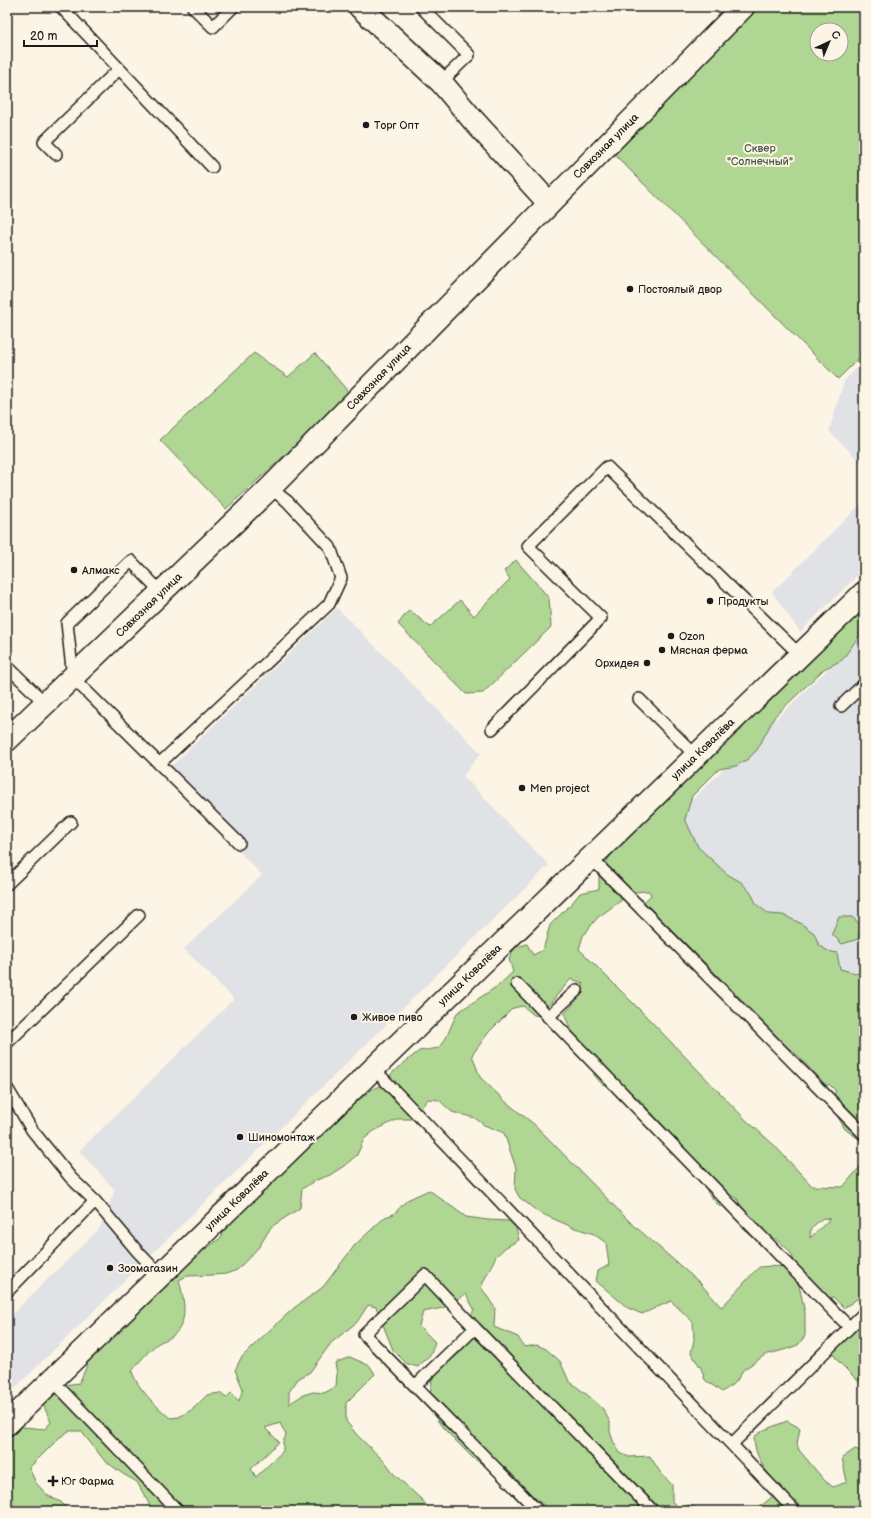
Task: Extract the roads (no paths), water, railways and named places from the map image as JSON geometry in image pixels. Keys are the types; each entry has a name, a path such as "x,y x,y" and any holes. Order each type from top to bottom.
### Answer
{"street":[{"path":"360,7 441,82 473,120 549,203"},
{"name":"Совхозная улица","path":"7,740 270,488 549,203 744,7"},
{"name":"улица Ковалёва","path":"7,1424 864,593"}],"lane":[{"path":"61,7 212,167"},
{"path":"192,7 213,27 233,7"},
{"path":"421,7 469,55 441,82"},
{"path":"56,154 44,142 119,69"},
{"path":"492,729 601,618 528,546 607,467 800,655"},
{"path":"159,764 329,604 341,578 330,547 287,501 270,488"},
{"path":"161,592 131,561 68,623 73,678 239,843"},
{"path":"7,666 46,704"},
{"path":"841,706 864,684"},
{"path":"639,699 696,756"},
{"path":"7,884 71,822"},
{"path":"591,858 864,1134"},
{"path":"7,1043 139,915"},
{"path":"517,984 849,1327"},
{"path":"548,1017 577,990"},
{"path":"374,1069 795,1511"},
{"path":"7,1088 32,1130 71,1178 95,1201 160,1275"},
{"path":"7,1292 95,1201"},
{"path":"538,1511 364,1334 425,1275 653,1511"},
{"path":"732,1444 803,1381 849,1327 864,1314"},
{"path":"414,1386 475,1328"},
{"path":"52,1380 178,1511"}],"place":[{"name":"Торг Опт","path":"366,125"},
{"name":"Постоялый двор","path":"630,289"},
{"name":"Алмакс","path":"74,570"},
{"name":"Продукты","path":"710,601"},
{"name":"Ozon","path":"671,636"},
{"name":"Мясная ферма","path":"662,650"},
{"name":"Орхидея","path":"647,663"},
{"name":"Men project","path":"522,788"},
{"name":"Живое пиво","path":"354,1017"},
{"name":"Шиномонтаж","path":"240,1137"},
{"name":"Зоомагазин","path":"110,1268"},
{"name":"Юг Фарма","path":"53,1481"}],"park label":[{"name":"Сквер \"Солнечный\"","path":"760,154"}]}
